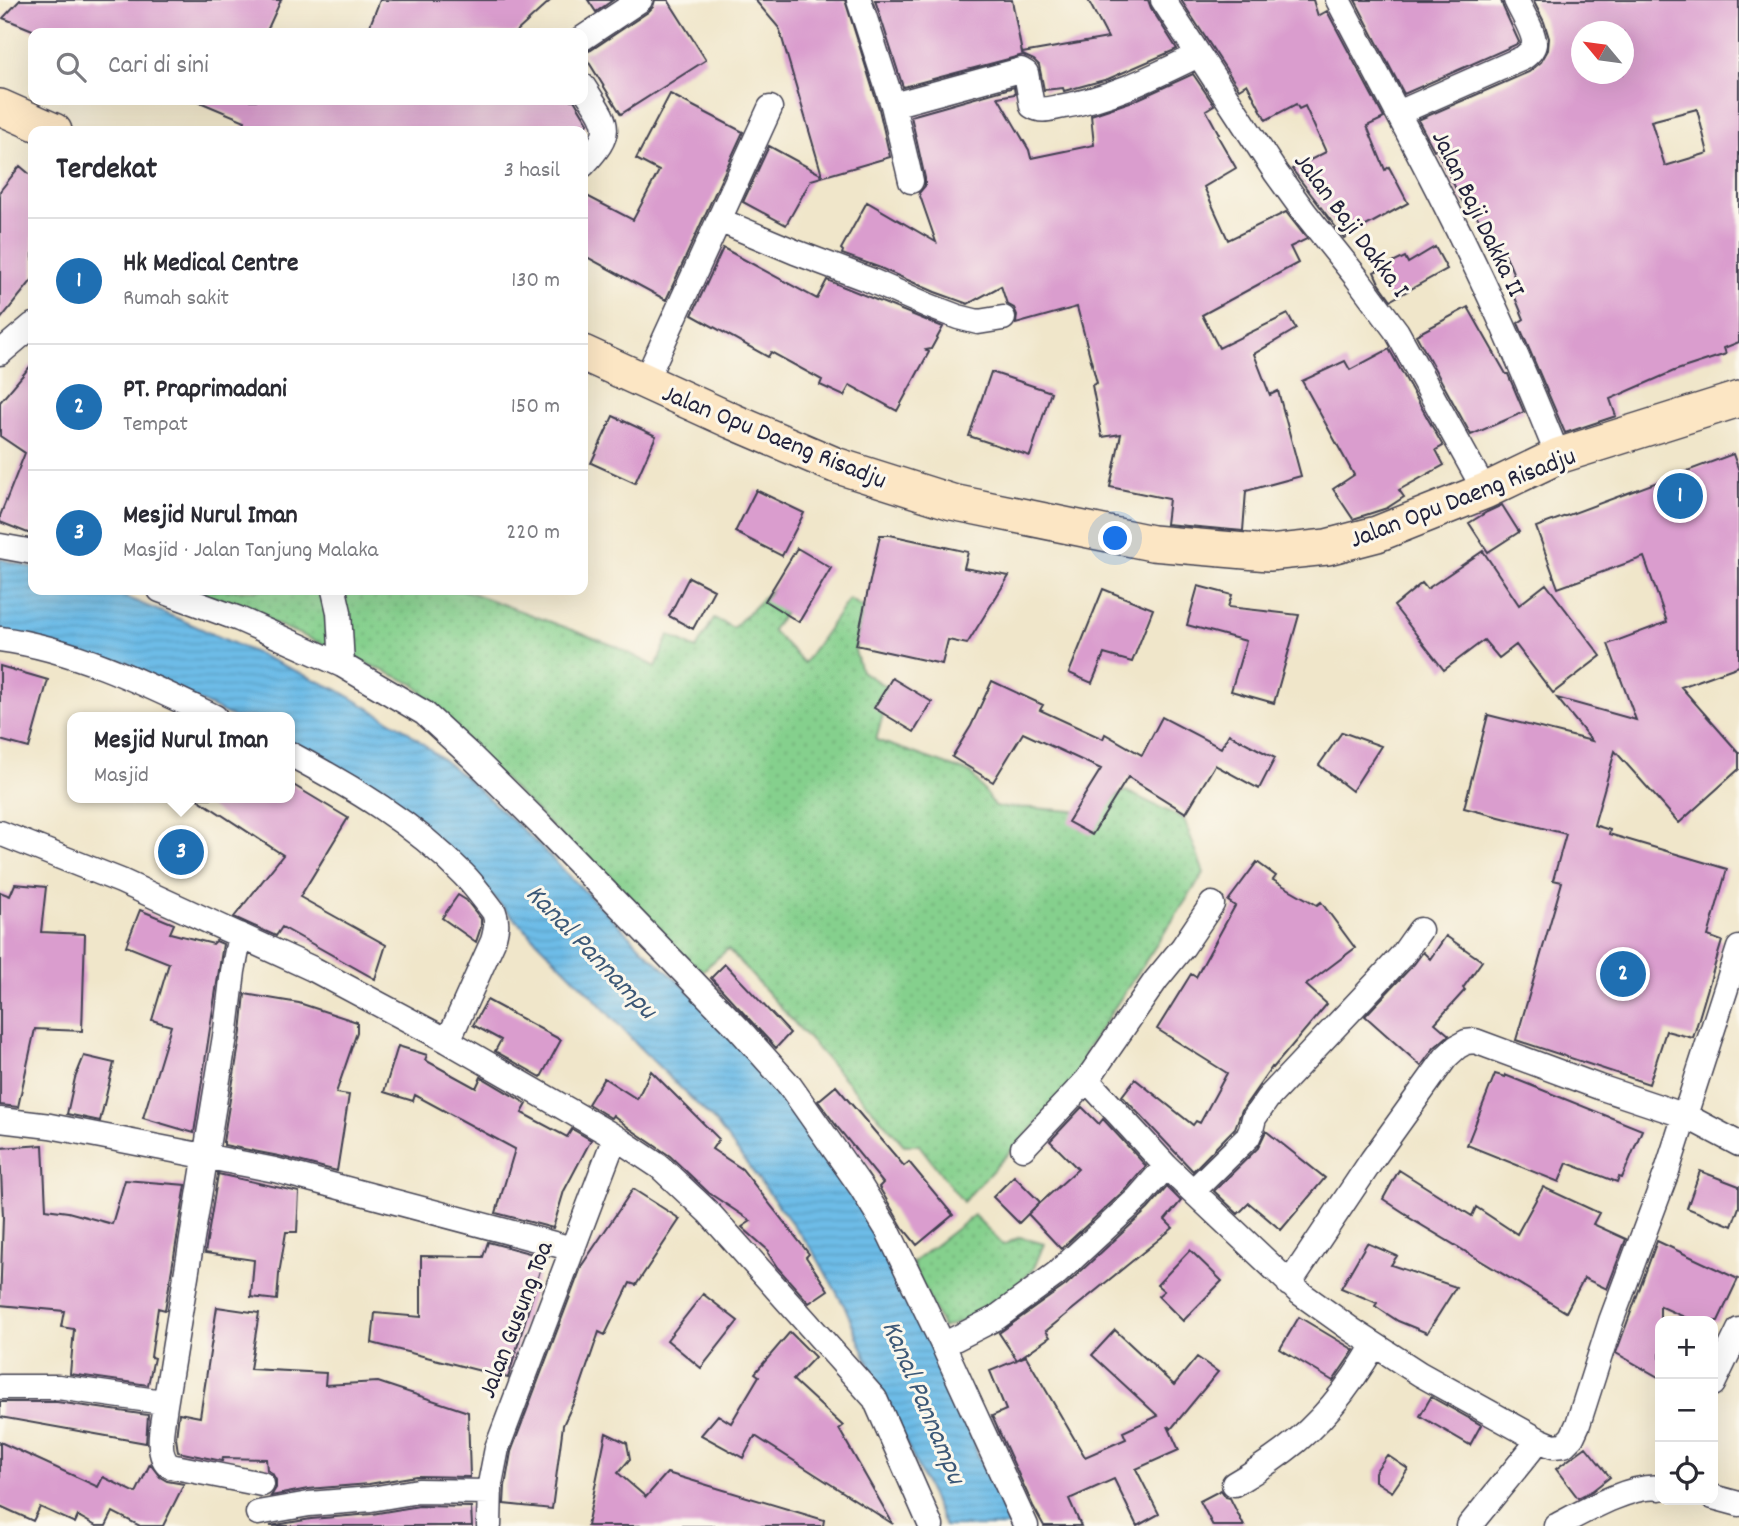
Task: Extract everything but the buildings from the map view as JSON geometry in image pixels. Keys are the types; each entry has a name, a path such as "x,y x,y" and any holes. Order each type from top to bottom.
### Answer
{"main road":[{"path":"0,107 43,126"},
{"name":"Jalan Opu Daeng Risadju","path":"588,355 835,465 952,502 1152,543 1269,553 1327,547 1377,534 1485,491 1558,456 1739,398"}],"street":[{"path":"588,35 640,0"},
{"path":"859,0 893,105 911,181"},
{"name":"Jalan Baji Dakka I","path":"1163,0 1305,213 1397,332 1485,491"},
{"name":"Jalan Baji Dakka II","path":"1338,0 1474,266 1558,456"},
{"path":"1398,113 1529,53 1534,47 1534,41 1516,0"},
{"path":"893,105 1021,70 1026,73 1034,108 1041,110 1079,104 1151,78 1198,55"},
{"path":"588,94 606,125 603,141 588,159"},
{"path":"645,382 770,108"},
{"path":"719,220 958,317 978,322 1003,318"},
{"path":"0,353 28,329"},
{"path":"0,546 28,551"},
{"path":"174,595 239,619 342,665 424,713 471,755 541,825 739,1030 790,1086 861,1187 888,1231 1026,1526"},
{"path":"335,595 339,612 342,665"},
{"path":"0,639 74,655 204,712"},
{"path":"295,757 337,779 420,834 464,875 494,912 497,929 493,941 448,1041"},
{"path":"0,833 121,881 313,969 448,1041 615,1137 660,1167 709,1213 875,1399 931,1526"},
{"path":"1023,1148 1087,1080 1212,904"},
{"path":"1193,1191 1248,1137 1254,1118 1267,1099 1397,961 1420,930"},
{"path":"240,935 164,1405 161,1446 166,1464 262,1484"},
{"path":"1087,1080 1166,1166 1289,1284 1374,1345 1420,1374 1539,1440 1553,1446 1564,1445 1572,1437 1578,1424 1611,1321 1686,1116 1739,948"},
{"path":"1289,1284 1446,1058 1457,1046 1466,1042 1475,1041 1496,1048 1553,1071 1686,1116 1739,1144"},
{"path":"0,1120 50,1126 275,1170 573,1249"},
{"name":"Jalan Gusung Toa","path":"489,1526 490,1484 497,1448 615,1137"},
{"path":"943,1345 996,1318 1056,1274 1138,1198 1166,1166"},
{"path":"1715,1379 1739,1330"},
{"path":"1234,1484 1285,1450 1325,1414 1354,1377 1374,1345"},
{"path":"0,1387 58,1387 163,1402 164,1405"},
{"path":"1469,1526 1539,1440"},
{"path":"1556,1526 1626,1492 1655,1487"},
{"path":"258,1513 418,1491 490,1492"},
{"path":"1718,1498 1739,1504"}],"green space":[{"path":"773,588 795,600 772,630 804,663 849,599 864,608 855,651 861,671 890,689 876,740 971,773 996,807 1086,812 1126,791 1184,819 1204,873 1085,1052 1090,1066 963,1202 919,1145 904,1145 728,949 700,973 497,773 414,684 206,595 477,595 615,646 656,667 669,635 696,649 714,618 733,628"},
{"path":"974,1215 1003,1245 1020,1237 1044,1244 1033,1270 1004,1299 943,1328 912,1263"}],"water":[{"name":"Kanal Pannampu","path":"0,559 28,567 28,595 120,595 338,690 406,730 467,779 526,833 649,955 705,1005 800,1114 877,1225 960,1401 977,1453 1011,1526 945,1526 846,1309 815,1254 715,1122 472,876 295,749 295,712 222,712 193,698 0,630"}],"place":[{"name":"Hk Medical Centre","path":"1680,496"},
{"name":"Mesjid Nurul Iman","path":"181,852"},
{"name":"PT. Praprimadani","path":"1623,974"}]}
